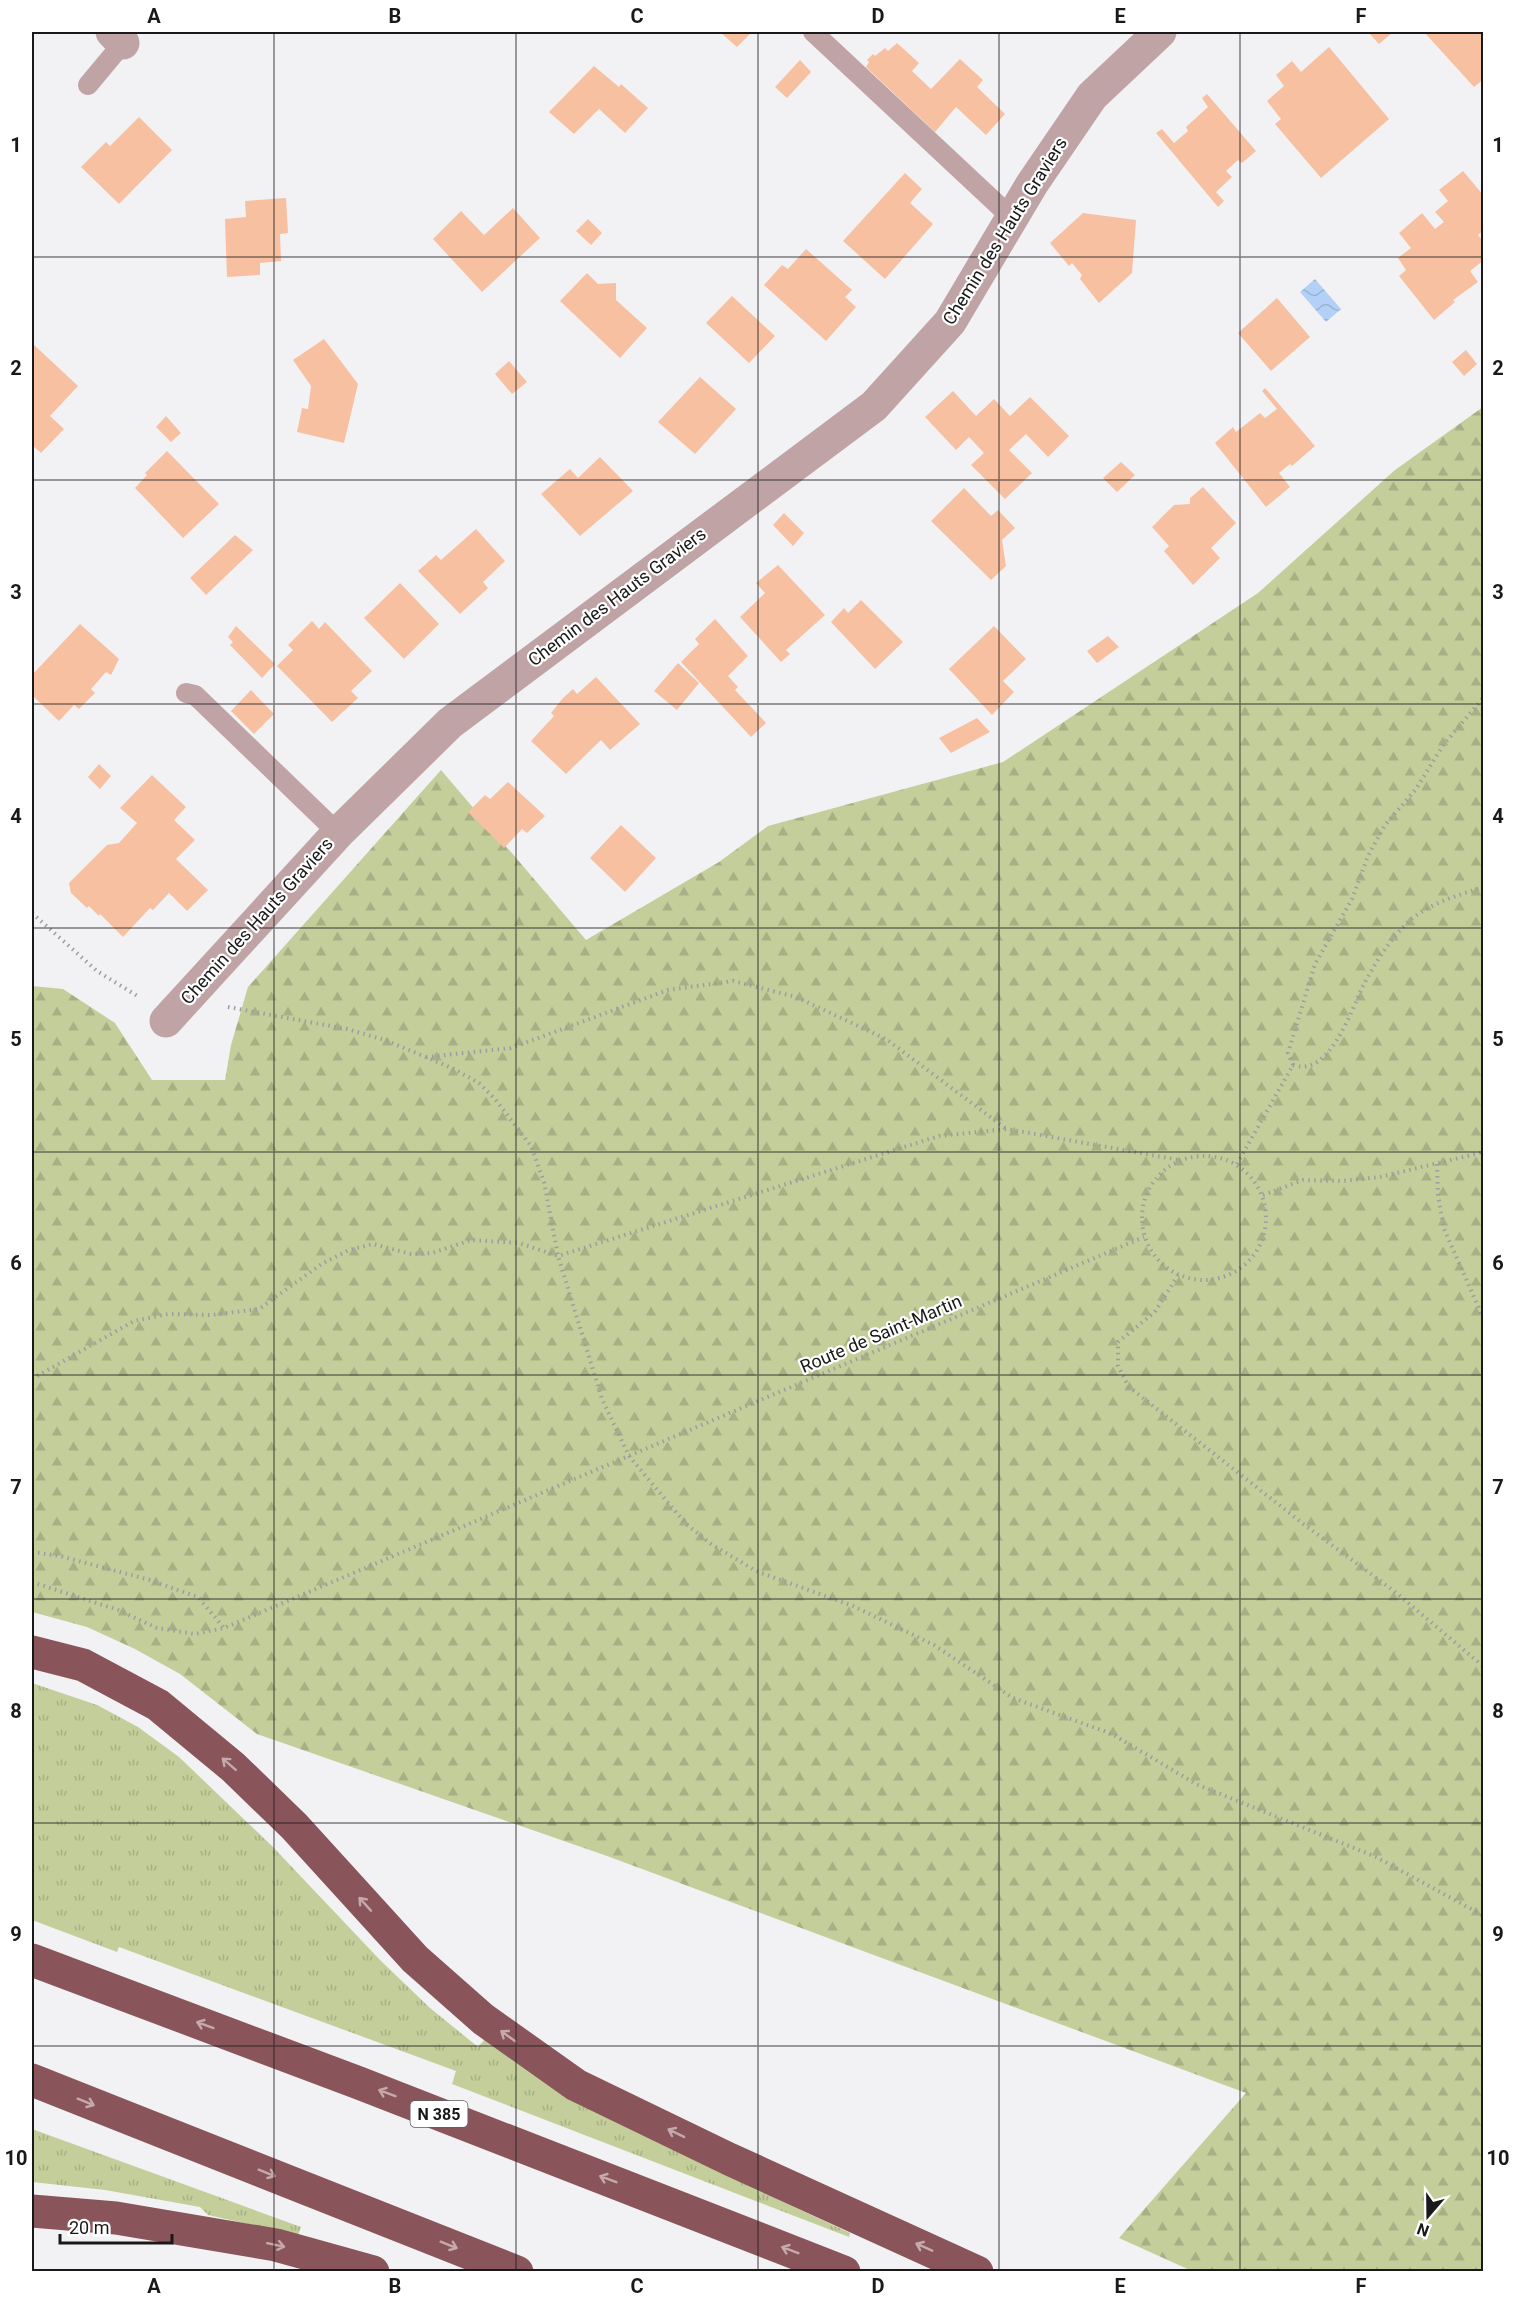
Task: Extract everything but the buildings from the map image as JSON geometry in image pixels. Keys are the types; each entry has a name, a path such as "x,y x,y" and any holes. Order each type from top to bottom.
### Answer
{"highway":[{"path":"32,1652 83,1665 158,1705 233,1767 294,1826 415,1959 483,2019 576,2085 729,2159 977,2271"},
{"name":"N 385","path":"32,1960 359,2083 844,2271"},
{"path":"32,2080 517,2271"},
{"path":"32,2211 116,2218 276,2245 373,2271"}],"street":[{"name":"Chemin des Hauts Graviers","path":"166,1021 338,832 450,723 874,406 950,322 1032,183 1092,96 1160,32"}],"lane":[{"path":"813,32 1011,218"},
{"path":"88,85 118,37"},
{"path":"186,693 195,695 338,832"}],"path":[{"path":"1484,697 1444,744 1416,789 1385,825 1368,856 1352,899 1315,964 1289,1047 1288,1059 1293,1065 1302,1068 1316,1063 1335,1044 1375,965 1406,924 1434,906 1484,887"},
{"name":"Chemin des Hauts Graviers","path":"32,913 97,970 135,994 166,1021"},
{"path":"425,1057 511,1048 668,990 733,981 796,997 886,1040 1006,1129"},
{"path":"166,1021 217,1005 348,1029 385,1040 454,1069 479,1083 515,1122 531,1146 544,1182 558,1256 602,1399 629,1456 686,1524 711,1544 756,1571 853,1606 934,1646 1013,1698 1112,1734 1196,1784 1376,1857 1484,1916"},
{"path":"1237,1164 1293,1065"},
{"path":"32,1379 134,1321 168,1314 211,1316 259,1309 323,1263 349,1250 373,1244 411,1254 432,1253 471,1240 519,1243 558,1256 939,1136 1006,1129 1179,1160"},
{"path":"1263,1195 1303,1180 1342,1181 1380,1177 1484,1152"},
{"path":"1199,1155 1218,1157 1237,1164 1252,1178 1263,1195 1267,1215 1264,1236 1254,1255 1239,1270 1220,1278 1199,1280 1178,1275 1163,1265 1152,1252 1144,1237 1141,1219 1144,1200 1151,1184 1164,1170 1179,1160 1199,1155"},
{"path":"1437,1164 1438,1195 1444,1229 1484,1320"},
{"name":"Route de Saint-Martin","path":"32,1582 108,1606 157,1628 195,1634 224,1628 1144,1237"},
{"path":"1178,1275 1155,1312 1118,1342 1118,1366 1129,1387 1306,1526 1394,1591 1484,1667"},
{"path":"32,1552 60,1556 150,1580 198,1596 224,1628"}],"green space":[{"path":"1483,407 1483,2271 1192,2271 1119,2238 1246,2093 607,1856 257,1734 180,1674 135,1649 87,1627 32,1612 32,986 63,989 115,1023 152,1080 225,1080 231,1045 248,987 441,770 586,940 719,862 768,826 1003,762 1258,593 1395,470"},
{"path":"32,1683 97,1705 138,1727 179,1757 272,1846 380,1960 430,2008 478,2047 486,2038 777,2199 850,2233 849,2237 452,2084 456,2071 119,1947 117,1952 32,1920"},
{"path":"32,2129 301,2227 298,2235 208,2215 200,2207 105,2190 32,2182"}],"water":[{"path":"1315,279 1341,309 1326,322 1300,292"}]}
